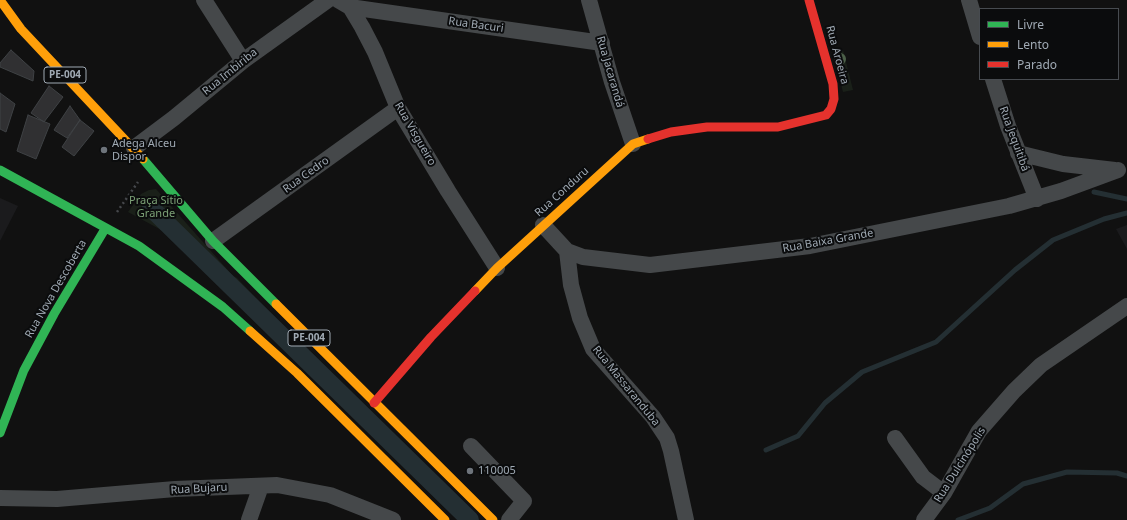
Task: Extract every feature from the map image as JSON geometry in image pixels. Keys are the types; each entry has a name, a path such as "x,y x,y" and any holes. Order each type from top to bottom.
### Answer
{"main road":[{"name":"PE-004","path":"0,0 21,29 134,148 213,241 493,520"},
{"name":"Rua Aroeira","path":"809,0 833,84 834,99 831,109 826,115"},
{"name":"Rua Conduru","path":"374,403 431,337 497,268 633,144 670,132 707,128 778,128 826,115"},
{"name":"PE-004","path":"0,170 105,229 139,246 224,307 297,373 445,520"},
{"name":"Rua Nova Descoberta","path":"0,433 24,370 54,314 105,229"}],"street":[{"path":"204,0 243,60"},
{"name":"Rua Imbiriba","path":"134,148 174,118 243,60 328,0"},
{"name":"Rua Jacarandá","path":"589,0 612,82 633,144"},
{"path":"969,0 979,34"},
{"name":"Rua Bacuri","path":"344,4 602,43"},
{"name":"Rua Visgueiro","path":"344,4 375,52 398,108 497,268"},
{"name":"Rua Jequitibá","path":"993,80 1018,153 1037,199"},
{"name":"Rua Cedro","path":"213,241 398,108"},
{"path":"1018,153 1063,164 1123,169"},
{"name":"Rua Baixa Grande","path":"543,225 567,251 583,257 650,265 810,246 1009,206 1037,199 1123,169"},
{"name":"Rua Massaranduba","path":"567,251 571,285 580,318 594,349 653,417 667,438 686,520"},
{"name":"Rua Dulcinópolis","path":"924,520 944,492 979,432 1014,391 1041,365 1127,306"},
{"path":"895,438 923,477 944,492"},
{"path":"472,446 524,501 509,520"},
{"name":"Rua Bujaru","path":"0,498 57,499 175,489 277,485 330,495 393,520"},
{"path":"249,520 262,486"}],"path":[{"path":"105,229 149,166"}],"shaded area":[{"path":"0,198 18,206 0,241"},
{"path":"1127,225 1127,249 1116,229"}],"green space":[{"path":"843,50 853,90 843,92 833,53"},
{"name":"Praça Sitio Grande","path":"156,189 233,276 237,278 272,315 165,232 128,212 141,194 149,190"}],"building":[{"path":"11,50 34,71 33,81 0,67 0,63"},
{"path":"49,86 63,97 44,122 31,113"},
{"path":"0,93 15,104 6,132 0,129"},
{"path":"70,106 80,120 67,138 54,130"},
{"path":"28,115 50,124 36,159 17,151"},
{"path":"80,120 94,131 74,156 62,147"}],"waterway":[{"path":"1094,192 1127,199"},
{"path":"151,208 470,520"},
{"path":"766,450 798,436 825,403 862,372 936,342 1015,270 1053,240 1104,219 1127,213"},
{"path":"958,520 990,508 1023,484 1067,472 1117,473 1127,476"}],"traffic: fast":[{"path":"143,159 213,241 276,304"},
{"path":"0,170 139,246 223,307 250,331"},
{"path":"0,433 24,370 54,314 105,229"}],"traffic: slow":[{"path":"0,0 21,29 143,159"},
{"path":"475,291 497,268 633,144 648,139"},
{"path":"276,304 493,520"},
{"path":"250,331 297,373 445,520"}],"traffic: jam":[{"path":"648,139 671,132 707,127 778,127 826,115 831,109 834,99 833,84 809,0"},
{"path":"374,403 431,337 475,291"}],"place":[{"name":"Adega Alceu Dispor","path":"104,150"},
{"name":"110005","path":"470,471"}]}
